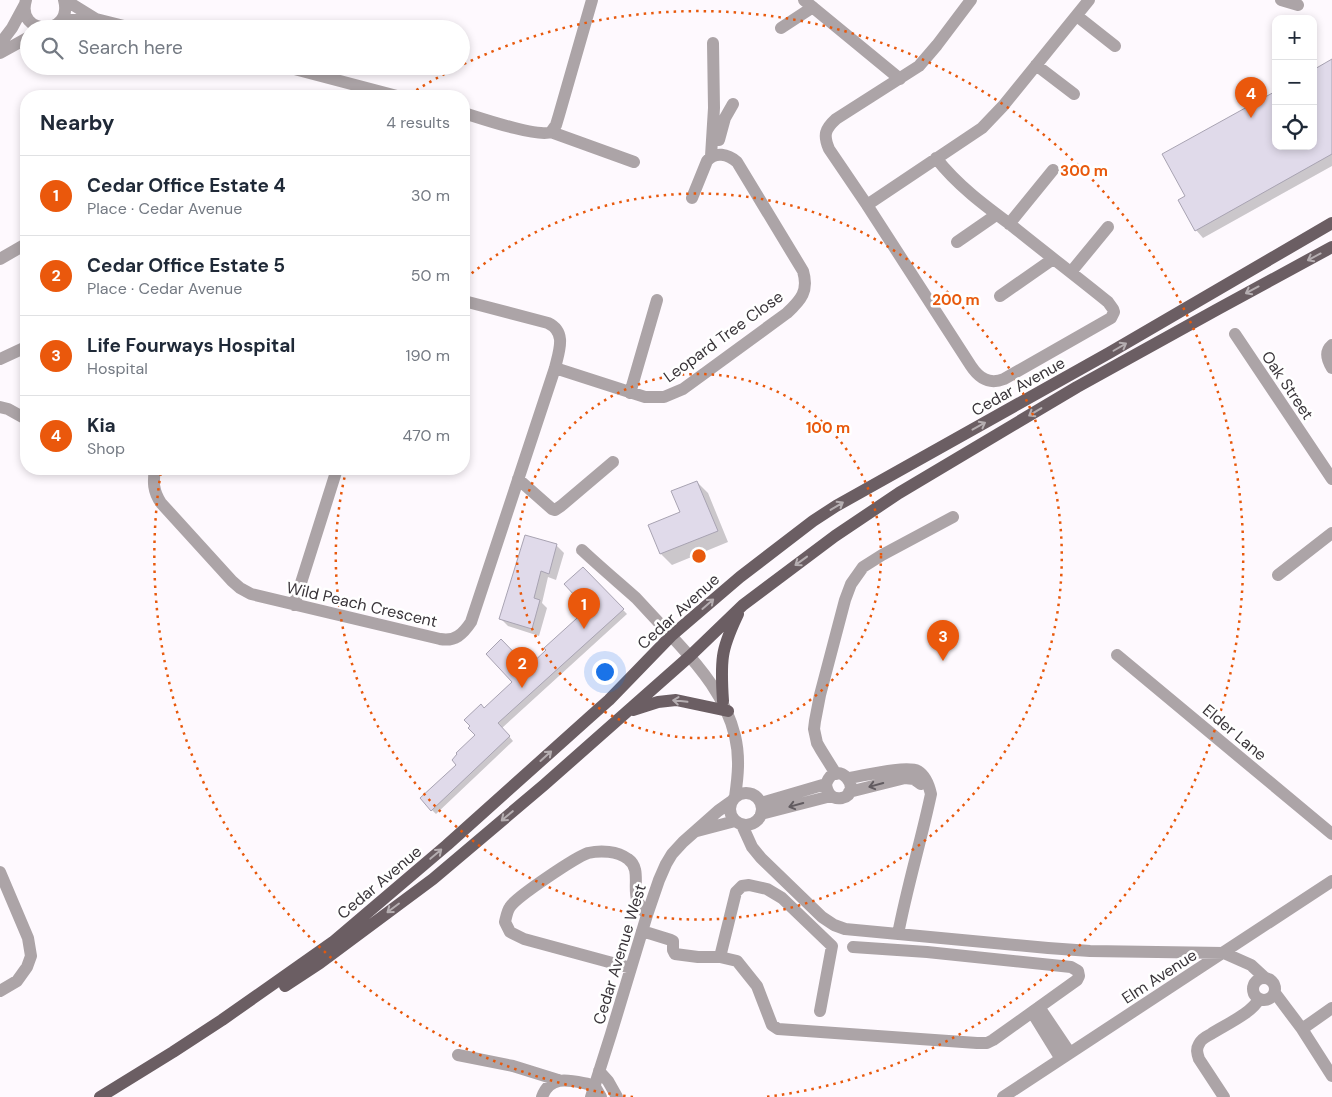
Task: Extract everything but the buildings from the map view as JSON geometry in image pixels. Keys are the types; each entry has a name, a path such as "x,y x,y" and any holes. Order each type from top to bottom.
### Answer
{"main road":[{"name":"Cedar Avenue","path":"100,1097 206,1031 333,942 448,845 603,705 672,636 752,567 813,521 836,506 1109,353 1332,223"},
{"name":"Cedar Avenue","path":"116,1097 231,1024 320,963 433,879 544,785 690,656 743,605 835,536 899,493 1077,388 1332,248"},
{"path":"626,712 658,702 676,700 725,706 723,654 730,631 743,605"}],"street":[{"path":"64,0 96,18 103,20"},
{"path":"64,0 66,8 62,20 96,18"},
{"path":"470,115 531,132 547,134 551,132 556,126 592,0"},
{"path":"867,205 982,128 1003,106 1089,0"},
{"path":"1281,0 1298,5"},
{"path":"25,2 25,11 29,20"},
{"path":"0,44 12,28 25,2"},
{"path":"936,158 954,179 996,215 1108,302 1113,308 1113,315 1107,321 1004,380 988,381 976,374 829,149 826,142 826,134 830,125 836,119 900,79 923,62 937,45 964,2"},
{"path":"780,28 809,4 900,79"},
{"path":"1077,16 1115,46"},
{"path":"0,53 20,42"},
{"path":"713,43 713,155"},
{"path":"1036,64 1074,94"},
{"path":"309,75 352,90"},
{"path":"692,198 707,161 713,155 725,118 734,104"},
{"path":"551,132 634,162"},
{"name":"Leopard Tree Close","path":"555,368 645,397 664,397 683,389 796,304 805,288 806,280 803,271 737,162 726,155 713,155"},
{"path":"1009,224 1053,170"},
{"path":"957,242 996,215"},
{"path":"1071,272 1108,227"},
{"path":"0,259 20,247"},
{"path":"1000,296 1054,259"},
{"path":"630,393 657,300"},
{"name":"Wild Peach Crescent","path":"154,475 154,490 161,503 232,581 251,594 446,641 456,638 466,630 471,622 555,368 560,343 560,334 554,326 548,323 470,303"},
{"name":"Oak Street","path":"1235,334 1332,479"},
{"path":"1332,345 1327,350 1327,356 1332,368"},
{"path":"0,360 20,350"},
{"path":"0,407 20,416"},
{"path":"518,479 555,510 613,462"},
{"path":"294,605 335,475"},
{"path":"834,783 851,783 846,796 836,798 834,783 815,737 814,721 845,600 851,584 863,568 882,555 953,517"},
{"path":"1278,574 1332,533"},
{"path":"582,550 636,599 672,636 700,668 725,706 736,737 739,767 749,793 758,798 761,809 756,822 695,831"},
{"name":"Elder Lane","path":"1116,655 1332,834"},
{"path":"739,767 730,806 731,817 743,823 749,842 757,854 822,917 834,926 844,929 1090,951 1224,953 1251,965 1275,984 1275,993 1302,1029 1332,1076"},
{"path":"761,809 834,783 902,769 913,770 922,775 927,781 931,794 904,900 898,934"},
{"path":"849,792 910,778 917,780 931,794"},
{"name":"Cedar Avenue West","path":"593,1091 647,915 659,880 672,854 695,831 733,799 744,793 749,793"},
{"path":"631,968 524,939 510,932 505,922 510,907 526,892 570,862 586,854 599,851 617,853 630,860 636,871 636,897 647,915"},
{"path":"0,872 28,938 31,956 17,981 0,991"},
{"name":"Elm Avenue","path":"1003,1097 1332,881"},
{"path":"720,957 736,892 742,886 749,885 767,889 782,898 832,946 820,1010"},
{"path":"642,931 671,940 673,942 673,953 675,954 720,957 737,961 757,986 772,1025 778,1029 987,1043 1080,976 1078,971 1072,967 927,952 853,947"},
{"path":"1264,977 1256,980 1252,988 1253,992 1259,999 1268,1000 1275,993"},
{"path":"1224,1097 1197,1054 1198,1045 1207,1036 1256,1005 1259,999"},
{"path":"1302,1029 1332,1008"},
{"path":"1035,1010 1065,1056"},
{"path":"458,1055 513,1066 558,1080 564,1080 593,1091 601,1097"},
{"path":"599,1071 617,1097"},
{"path":"542,1097 547,1087 552,1082 558,1080"}],"place":[{"name":"Kia","path":"1251,118"},
{"name":"Cedar Office Estate 4","path":"584,629"},
{"name":"Life Fourways Hospital","path":"943,661"},
{"name":"Cedar Office Estate 5","path":"522,688"}]}
